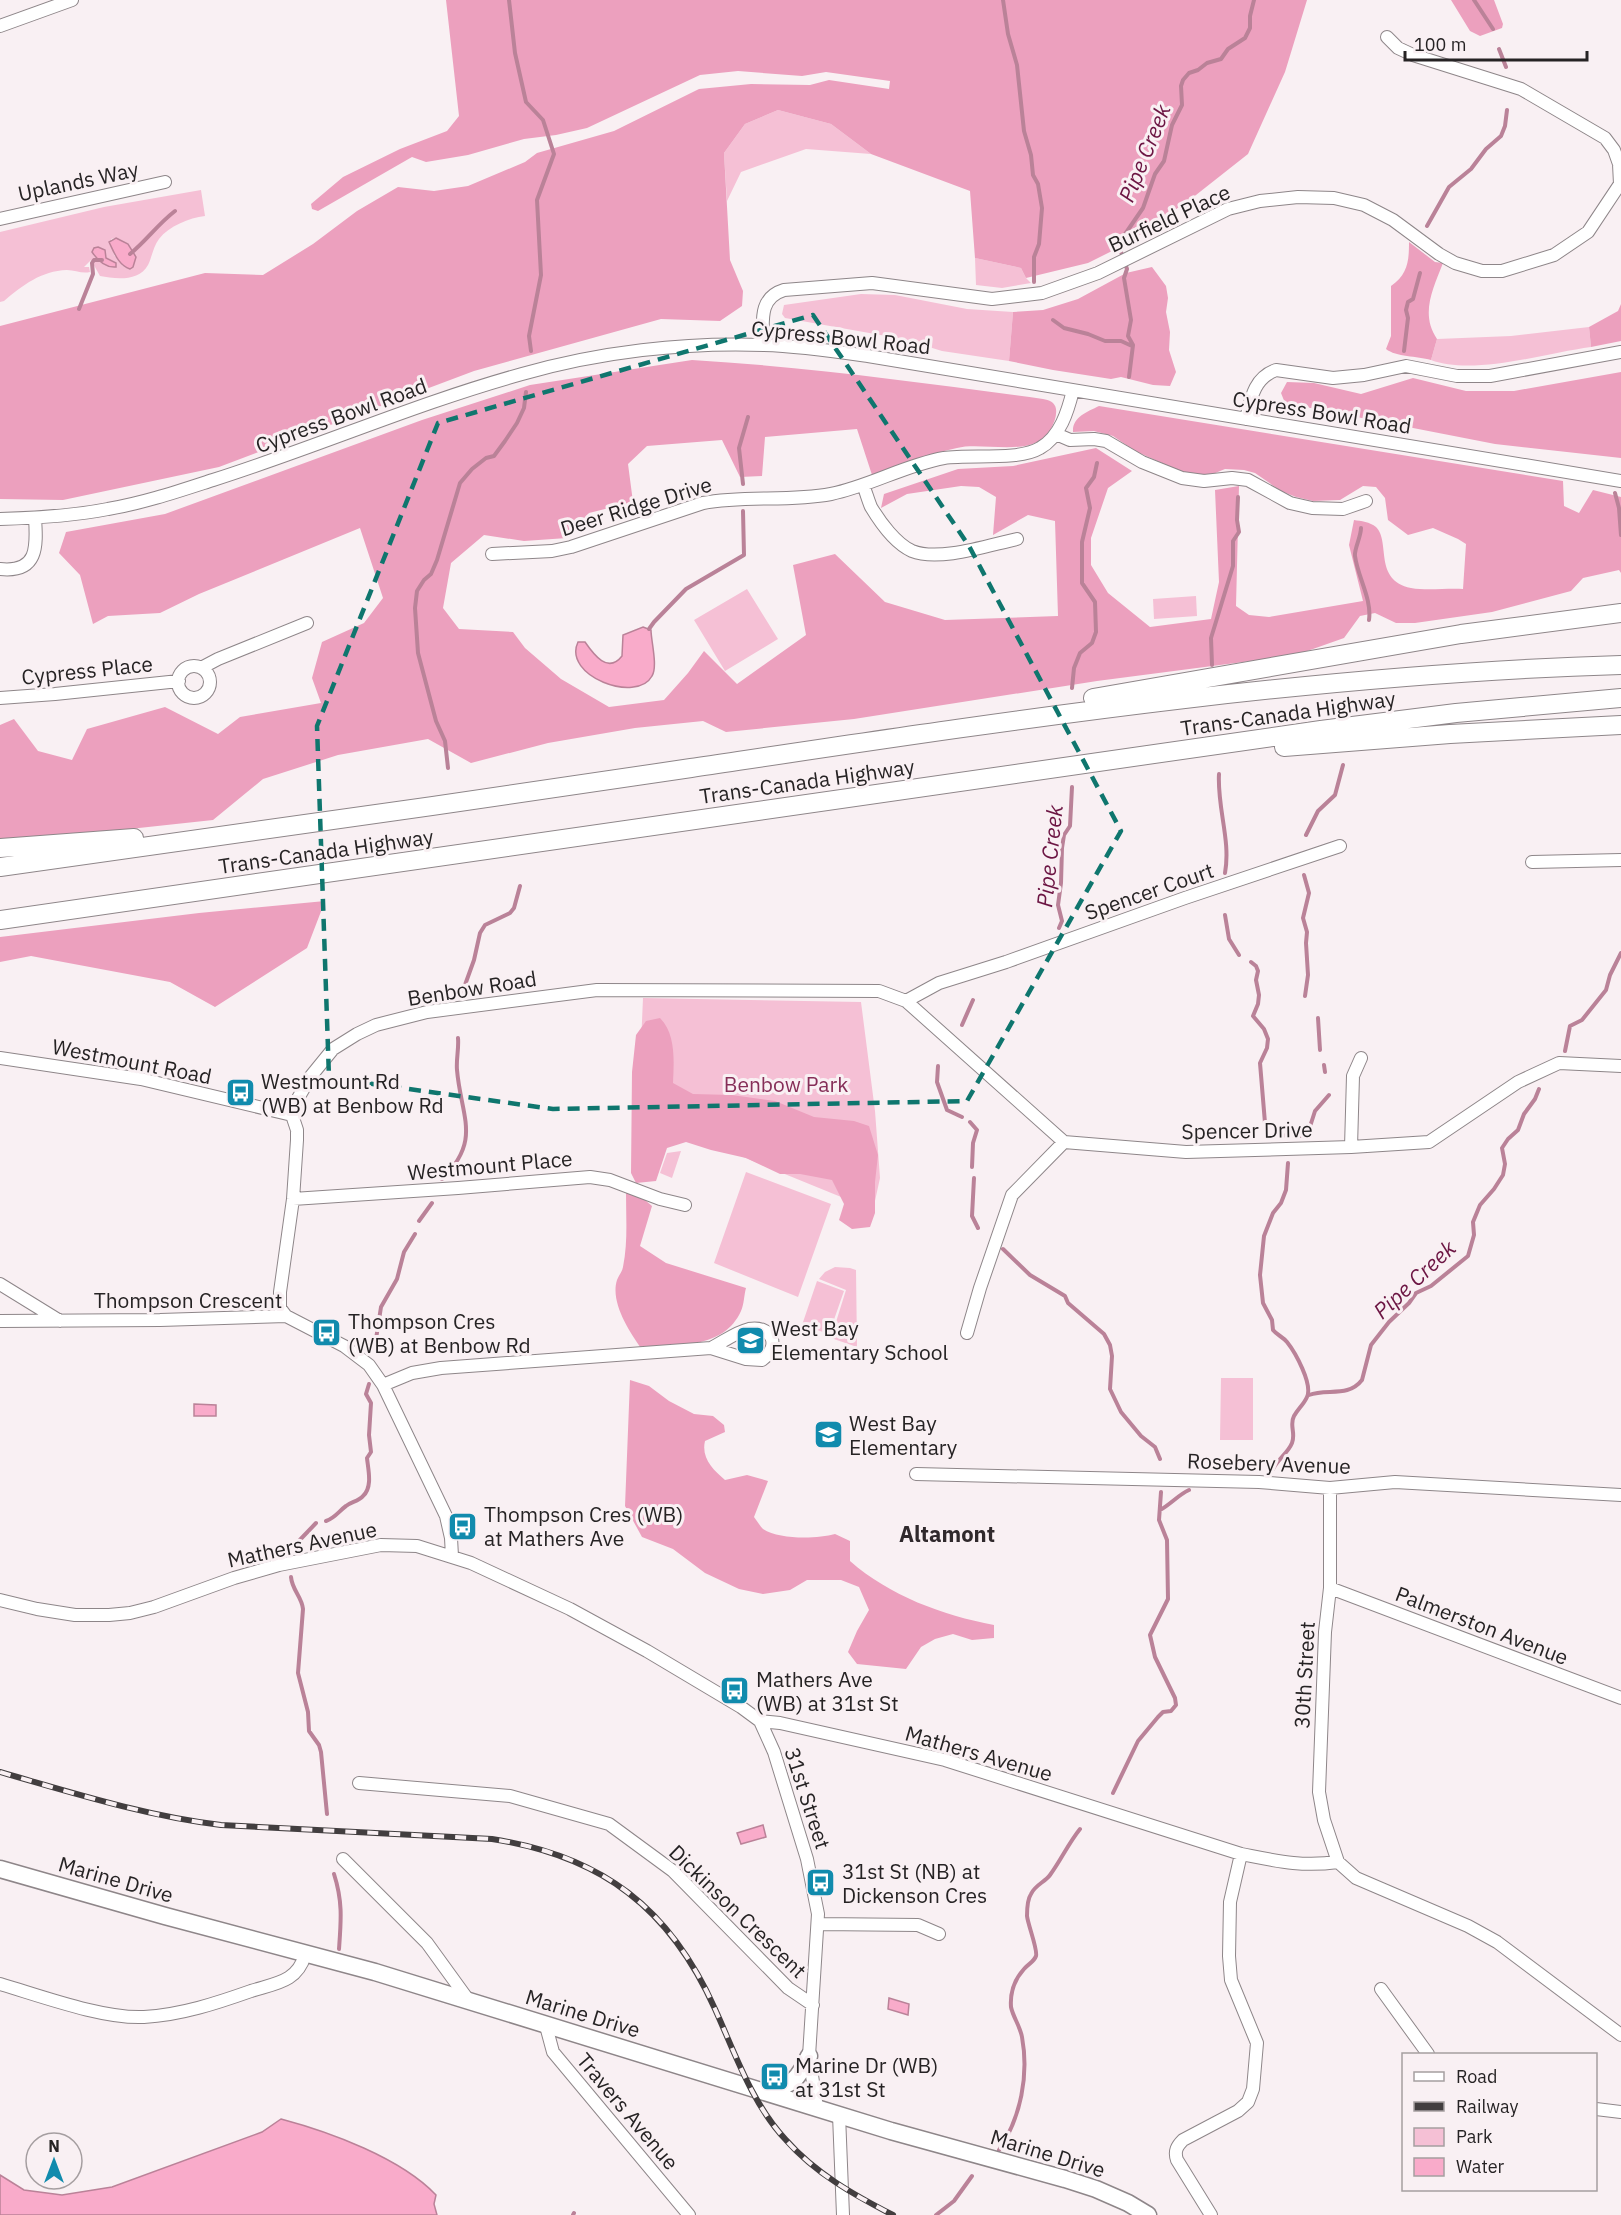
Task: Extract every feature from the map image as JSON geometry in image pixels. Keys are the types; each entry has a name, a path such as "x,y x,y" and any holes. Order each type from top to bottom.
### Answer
{"highway":[{"path":"918,734 1094,698 1426,640 1520,625 1621,613"},
{"name":"Trans-Canada Highway","path":"0,867 918,734 1141,704 1316,684 1466,672 1621,664"},
{"name":"Trans-Canada Highway","path":"0,920 1422,717 1621,698"},
{"path":"1151,755 1450,734 1621,725"},
{"path":"0,848 104,839 237,833"}],"main road":[{"name":"Marine Drive","path":"0,1869 305,1955 375,1972 839,2115 1096,2189 1148,2215"},
{"path":"766,2092 789,2084 800,2075 808,2056"}],"street":[{"path":"0,27 72,0"},
{"name":"Burfield Place","path":"763,345 763,322 767,300 774,293 784,290 872,283 897,285 947,295 992,299 1042,293 1098,273 1228,209 1260,201 1318,197 1364,205 1406,227 1439,254 1455,263 1482,271 1502,271 1533,263 1554,255 1588,232 1620,184 1619,164 1614,150 1605,138 1528,93 1413,55 1398,48 1387,37"},
{"name":"Uplands Way","path":"0,219 165,182"},
{"name":"Cypress Bowl Road","path":"0,519 35,518 110,509 185,489 311,448 465,391 525,373 583,360 673,347 763,345 868,356 1621,481"},
{"path":"1246,419 1257,384 1268,373 1276,370 1333,378 1364,375 1406,366 1457,376 1490,376 1621,352"},
{"name":"Deer Ridge Drive","path":"492,554 552,551 571,547 702,503 742,498 811,496 845,491 923,463 946,458 1032,452 1042,447 1056,434 1069,407 1073,390"},
{"path":"1056,434 1070,440 1106,441 1150,466 1182,478 1204,481 1232,478 1248,480 1290,503 1312,508 1343,509 1366,501"},
{"path":"863,485 870,506 897,539 911,551 933,554 951,553 1017,539"},
{"path":"0,569 16,570 32,559 37,547 35,518"},
{"name":"Cypress Place","path":"201,668 208,674 210,683 203,695 194,698 185,695 179,681 181,674 188,668 201,668 307,623"},
{"name":"Cypress Place","path":"0,698 179,681"},
{"name":"Spencer Court","path":"906,1001 939,983 1340,846"},
{"path":"1532,861 1621,860"},
{"name":"Benbow Road","path":"292,1115 297,1100 311,1076 333,1049 376,1025 427,1012 597,990 868,991 893,994 906,1001"},
{"path":"906,1001 1064,1142 1012,1195 967,1332"},
{"name":"Westmount Road","path":"0,1058 141,1079 292,1115"},
{"path":"1351,1147 1353,1076 1361,1058"},
{"name":"Spencer Drive","path":"1064,1142 1186,1152 1429,1142 1518,1083 1559,1063 1621,1066"},
{"path":"286,1316 280,1308 280,1292 293,1199 297,1140 296,1122 292,1115"},
{"name":"Westmount Place","path":"293,1199 590,1177 610,1180 660,1199 685,1205"},
{"path":"0,1284 61,1321"},
{"name":"Thompson Crescent","path":"0,1321 286,1316 358,1356 369,1365 383,1385 446,1516 452,1556"},
{"path":"383,1385 395,1378 434,1369 711,1348"},
{"name":"Rosebery Avenue","path":"916,1474 1259,1482 1330,1488 1395,1482 1621,1494"},
{"name":"30th Street","path":"1330,1488 1330,1588 1324,1644 1319,1792 1324,1820 1338,1862"},
{"name":"Mathers Avenue","path":"0,1600 55,1612 109,1615 130,1613 279,1565 362,1547 408,1545 452,1556 570,1609 647,1651 741,1707 760,1721 945,1760 1241,1854 1291,1864 1338,1862"},
{"name":"Palmerston Avenue","path":"1330,1588 1621,1698"},
{"name":"31st Street","path":"760,1721 774,1752 807,1859 819,1924 808,2056 817,2108"},
{"name":"Dickinson Crescent","path":"358,1783 510,1796 609,1824 673,1871 788,1988 813,2005"},
{"path":"1211,2215 1175,2153 1178,2145 1184,2140 1238,2111 1248,2102 1253,2089 1257,2043 1231,1980 1229,1956 1230,1902 1241,1854"},
{"path":"343,1859 427,1943 469,2001"},
{"path":"1338,1862 1356,1878 1468,1926 1497,1942 1621,2035"},
{"path":"819,1924 918,1926 939,1934"},
{"path":"0,1984 100,2012 143,2017 184,2012 216,2004 291,1977 302,1967 305,1955"},
{"path":"1381,1989 1427,2053"},
{"name":"Travers Avenue","path":"546,2026 553,2052 689,2215"},
{"path":"1597,2109 1621,2112"},
{"path":"839,2115 843,2215"}],"highlighted area":[{"path":"813,315 969,546 1121,831 967,1101 553,1109 329,1078 317,726 438,423"}],"green space":[{"path":"778,110 831,124 871,154 806,149 741,172 727,201 724,153 745,124"},
{"path":"201,190 205,216 180,223 163,234 155,245 148,265 133,277 100,276 91,260 84,267 89,267 90,272 67,270 49,273 33,280 0,302 0,232 104,207","holes":["116,238 128,244 136,257 123,266 114,255 111,239"]},
{"path":"975,258 1021,268 1031,283 1002,288 976,285"},
{"path":"861,294 895,295 967,309 1013,312 1009,361 942,351 903,339 785,318 782,314 784,305"},
{"path":"1589,327 1591,347 1510,362 1467,366 1431,360 1437,339 1511,336"},
{"path":"747,589 778,639 725,671 694,620"},
{"path":"1196,596 1197,616 1154,619 1153,599"},
{"name":"Benbow Park","path":"643,998 861,1002 875,1111 880,1178 873,1210 638,1114"},
{"path":"681,1151 672,1178 660,1173 667,1153"},
{"path":"746,1172 831,1204 798,1297 714,1263"},
{"path":"835,1267 856,1270 857,1347 831,1338 846,1290 819,1279 825,1272"},
{"path":"817,1281 844,1291 829,1334 802,1325"},
{"path":"1221,1378 1253,1378 1253,1440 1220,1440"}],"shaded area":[{"path":"446,0 1307,0 1285,72 1248,154 1130,242 1088,263 1026,278 1021,268 975,258 970,191 871,154 831,124 778,110 745,124 724,153 730,260 743,291 742,306 720,321 661,319 474,371 219,467 63,500 0,499 0,326 205,273 263,275 313,244 357,211 398,187 434,191 468,186 525,162 537,153 614,131 699,89 751,84 810,85 829,80 889,89 890,81 826,72 802,76 738,71 700,75 587,128 524,139 468,155 426,162 412,157 318,211 312,209 311,204 343,177 400,149 447,131 459,116"},
{"path":"1451,0 1494,0 1503,24 1502,28 1480,36 1470,31"},
{"path":"1409,242 1435,262 1443,263 1430,301 1429,320 1437,339 1431,360 1401,355 1386,349 1391,336 1391,286 1404,272 1409,255"},
{"path":"1152,267 1166,286 1168,298 1166,312 1170,332 1169,350 1176,372 1170,386 1153,385 1121,377 1111,379 1053,370 1009,361 1013,312 1043,310 1078,299 1126,273"},
{"path":"1621,304 1621,341 1591,347 1589,327 1618,311"},
{"path":"692,360 824,371 1043,399 1053,403 1056,414 1052,427 1045,437 1035,443 1009,447 957,448 872,475 857,429 765,437 762,476 740,477 722,440 647,446 628,464 633,502 589,513 567,538 524,541 484,535 451,563 443,608 459,629 513,632 525,648 561,679 609,707 664,700 704,651 737,684 806,635 793,565 835,554 885,602 945,620 1058,616 1055,521 1028,515 993,535 996,497 979,487 961,486 907,494 881,508 884,494 958,469 1013,466 1096,448 1132,471 1108,488 1091,538 1091,565 1108,593 1150,627 1211,619 1219,582 1215,490 1239,486 1236,606 1249,615 1269,617 1363,601 1349,545 1354,520 1376,527 1380,534 1387,569 1399,584 1417,589 1463,589 1466,544 1433,528 1408,535 1388,520 1385,498 1376,487 1363,486 1340,500 1313,501 1281,491 1255,473 1244,470 1225,469 1208,476 1182,472 1135,451 1113,436 1094,431 1073,432 1078,419 1099,406 1563,481 1564,506 1579,513 1593,490 1621,497 1621,573 1619,570 1583,578 1571,591 1492,612 1415,623 1396,623 1375,613 1360,616 1344,638 1296,655 1097,681 854,719 726,732 703,721 635,728 548,743 471,763 428,739 338,755 263,779 213,820 0,843 0,725 14,719 38,751 72,760 87,729 165,707 218,734 240,717 321,703 312,678 322,642 364,623 383,598 360,528 199,594 160,613 108,616 93,624 80,575 59,553 66,532 165,514 422,420 530,385"},
{"path":"1621,372 1621,458 1495,444 1285,403 1281,393 1287,382 1314,383 1361,394 1413,378 1466,391 1514,391"},
{"path":"325,901 307,948 215,1007 170,982 31,956 0,962 0,937 199,913"},
{"path":"660,1018 671,1040 674,1057 673,1083 693,1094 732,1095 775,1101 814,1117 854,1121 869,1126 878,1155 875,1213 870,1227 852,1229 839,1220 844,1204 832,1180 800,1174 780,1174 746,1158 686,1142 667,1148 656,1181 636,1183 631,1173 632,1072 636,1035 646,1021"},
{"path":"626,1193 638,1194 652,1206 640,1246 666,1263 746,1288 741,1311 723,1332 698,1343 641,1348 622,1316 616,1298 617,1280 623,1269 626,1249"},
{"path":"630,1380 649,1386 669,1401 694,1414 713,1416 724,1425 725,1432 705,1441 706,1458 712,1468 725,1480 747,1475 768,1481 754,1517 763,1529 770,1533 799,1538 835,1534 850,1541 850,1561 882,1584 936,1610 994,1625 994,1638 972,1640 953,1634 935,1639 921,1647 906,1669 857,1664 848,1652 869,1610 859,1587 841,1580 807,1580 790,1590 763,1594 739,1589 705,1573 673,1549 642,1537 625,1506"}],"water":[{"path":"116,238 128,244 136,257 130,269 119,261 109,242"},
{"path":"98,247 105,250 106,258 116,263 116,267 105,265 97,258 92,252"},
{"path":"643,627 651,630 654,660 654,672 644,684 618,687 590,675 581,666 576,654 578,642 585,642 602,661 612,663 622,656 623,635"},
{"path":"194,1404 216,1405 216,1416 194,1416"},
{"path":"763,1825 766,1837 741,1844 737,1833"},
{"path":"889,1998 909,2004 908,2015 888,2009"},
{"path":"281,2119 321,2131 364,2148 404,2169 436,2195 434,2204 437,2215 0,2215 0,2175 24,2191 62,2195 112,2187 262,2132"}],"waterway":[{"path":"509,0 515,53 526,102 543,120 554,154 537,200 541,275 529,336 531,351"},
{"name":"Pipe Creek","path":"1003,0 1008,34 1017,65 1024,131 1042,208 1039,244 1034,257 1034,282"},
{"name":"Pipe Creek","path":"1129,377 1133,345 1128,336 1131,320 1124,278 1127,269 1120,249 1121,240 1143,208 1155,174 1164,161 1172,125 1182,105 1183,80 1189,73 1207,63 1221,59 1228,49 1245,38 1250,28 1254,0"},
{"name":"Pipe Creek","path":"1474,0 1493,29"},
{"name":"Pipe Creek","path":"1499,49 1506,67"},
{"name":"Pipe Creek","path":"1427,226 1449,187 1471,169 1486,149 1501,136 1507,110"},
{"path":"130,254 175,211"},
{"path":"79,309 93,274 92,263 94,260 102,260"},
{"name":"Pipe Creek","path":"1404,351 1408,318 1406,310 1408,302 1413,299 1420,273"},
{"name":"Pipe Creek","path":"1053,320 1064,328 1105,341 1121,341 1132,346"},
{"path":"448,768 445,741 436,721 418,653 415,608 417,591 431,574 437,560 460,483 472,469 486,458 494,456 505,441 524,408 526,392"},
{"path":"743,484 739,448 748,417"},
{"name":"Pipe Creek","path":"1072,688 1074,668 1080,653 1092,643 1096,632 1095,602 1082,583 1082,542 1090,508 1086,488 1094,477 1097,463"},
{"name":"Pipe Creek","path":"1615,493 1619,508 1621,535"},
{"path":"1212,665 1211,638 1233,566 1233,541 1239,532 1238,497"},
{"path":"649,629 686,589 744,555 743,511"},
{"name":"Pipe Creek","path":"1361,528 1355,556 1367,596 1369,620"},
{"name":"Pipe Creek","path":"1306,835 1318,811 1335,795 1343,765"},
{"path":"1219,774 1226,848 1225,873"},
{"name":"Pipe Creek","path":"1059,928 1062,921 1058,905 1062,848 1064,835 1070,826 1072,787"},
{"name":"Pipe Creek","path":"1304,875 1309,893 1303,918 1307,932 1308,975 1305,996"},
{"path":"461,996 474,960 480,933 485,925 510,913 514,908 520,886"},
{"path":"1225,915 1229,939 1239,955"},
{"name":"Pipe Creek","path":"1565,1051 1570,1026 1582,1020 1606,990 1610,975 1621,953"},
{"path":"1251,962 1258,971 1256,980 1259,995 1253,1016 1264,1029 1268,1039 1267,1048 1260,1063 1266,1135 1307,1136 1315,1111 1329,1095"},
{"name":"Pipe Creek","path":"962,1025 973,1000"},
{"name":"Pipe Creek","path":"1318,1018 1320,1050"},
{"path":"442,1179 462,1152 465,1140 465,1115 457,1070 458,1038"},
{"name":"Pipe Creek","path":"1324,1065 1325,1072"},
{"name":"Pipe Creek","path":"938,1066 937,1082 947,1110 962,1117"},
{"name":"Pipe Creek","path":"1309,1395 1344,1391 1356,1386 1362,1380 1371,1345 1389,1322 1416,1293 1431,1286 1468,1256 1474,1235 1473,1222 1480,1205 1503,1175 1505,1164 1502,1148 1518,1130 1524,1114 1539,1089"},
{"name":"Pipe Creek","path":"970,1122 977,1130 973,1143 972,1167"},
{"name":"Pipe Creek","path":"1273,1469 1292,1443 1293,1419 1306,1400 1308,1391 1308,1384 1294,1353 1285,1340 1273,1330 1272,1320 1263,1303 1260,1275 1264,1236 1273,1213 1281,1203 1286,1190 1288,1163"},
{"name":"Pipe Creek","path":"974,1178 972,1216 978,1228"},
{"path":"419,1221 432,1203"},
{"path":"377,1350 376,1339 381,1307 397,1279 404,1252 415,1234"},
{"name":"Pipe Creek","path":"1003,1249 1030,1275 1065,1296 1068,1303 1104,1334 1110,1345 1112,1356 1110,1389 1121,1412 1141,1436 1155,1447 1160,1459"},
{"path":"326,1521 361,1498 368,1488 367,1458 371,1452 369,1435 371,1403 366,1394 369,1384"},
{"name":"Pipe Creek","path":"1160,1510 1189,1490"},
{"name":"Pipe Creek","path":"1113,1793 1138,1741 1163,1712 1171,1711 1176,1705 1175,1698 1155,1657 1150,1635 1168,1599 1167,1540 1159,1520 1161,1492"},
{"path":"294,1546 316,1523"},
{"path":"291,1577 303,1609 298,1673 308,1712 309,1731 321,1752 327,1814"},
{"name":"Pipe Creek","path":"999,2150 1013,2124 1024,2081 1022,2037 1011,2002 1012,1991 1018,1977 1036,1956 1027,1916 1028,1902 1033,1891 1050,1875 1080,1829"},
{"path":"334,1874 340,1903 339,1949"},
{"name":"Pipe Creek","path":"936,2215 954,2201 972,2176"}],"railway":[{"path":"0,1772 137,1810 221,1825 492,1839 531,1847 567,1859 599,1874 628,1892 654,1915 677,1942 697,1973 763,2111 786,2140 822,2173 893,2215"}],"place":[{"name":"Westmount Rd (WB) at Benbow Rd","path":"240,1093"},
{"name":"Thompson Cres (WB) at Benbow Rd","path":"327,1333"},
{"name":"West Bay Elementary School","path":"750,1340"},
{"name":"West Bay Elementary","path":"828,1435"},
{"name":"Thompson Cres (WB) at Mathers Ave","path":"463,1526"},
{"name":"Mathers Ave (WB) at 31st St","path":"735,1691"},
{"name":"31st St (NB) at Dickenson Cres","path":"821,1883"},
{"name":"Marine Dr (WB) at 31st St","path":"774,2077"}],"district":[{"name":"Altamont","path":"947,1533"}]}
